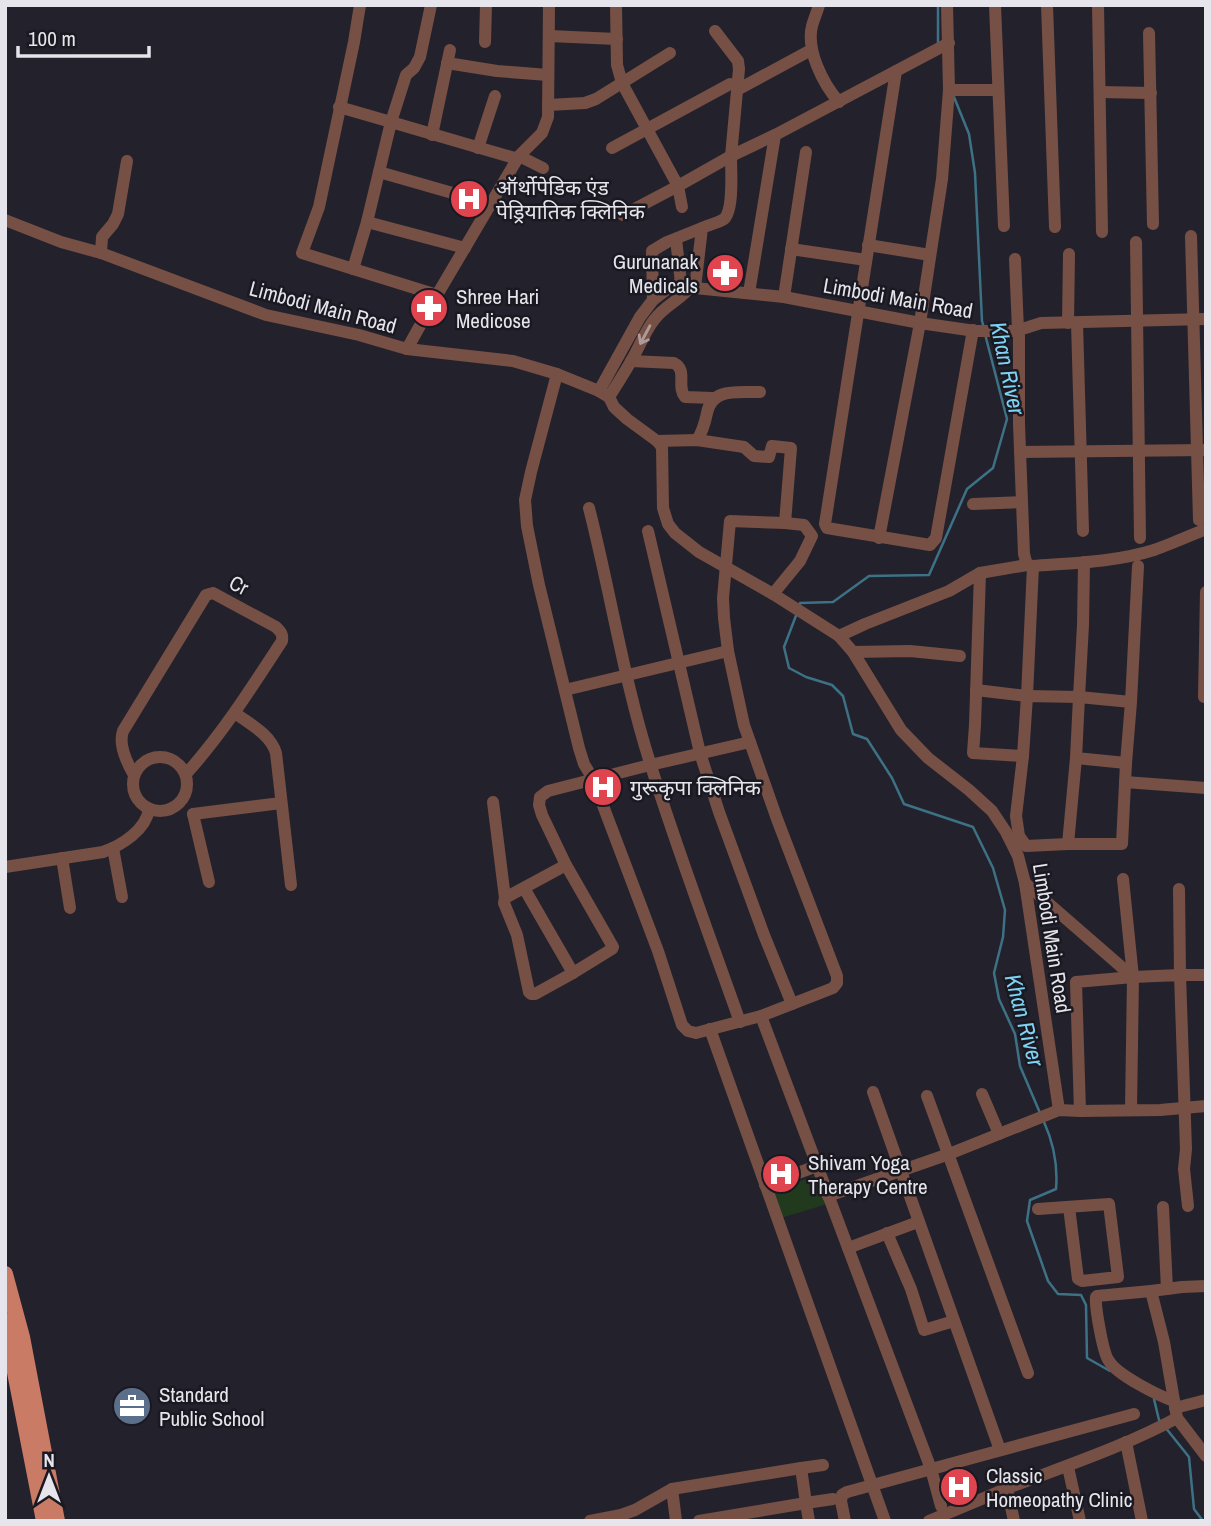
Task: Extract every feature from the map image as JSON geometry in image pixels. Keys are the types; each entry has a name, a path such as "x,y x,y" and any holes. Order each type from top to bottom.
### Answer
{"main road":[{"path":"5,1273 22,1337 57,1521"},
{"path":"5,1321 44,1521"}],"street":[{"path":"360,5 319,207 302,253 437,295"},
{"path":"353,268 391,122 406,75 420,57 431,5"},
{"path":"485,41 486,5"},
{"path":"407,349 519,158 542,132 548,117 549,5"},
{"path":"615,5 617,65 622,83 678,186 682,207"},
{"path":"820,5 811,28 811,50 839,102"},
{"path":"879,538 920,323 942,179 949,90 947,5"},
{"path":"995,5 1004,226"},
{"path":"1047,5 1055,227"},
{"path":"1098,5 1102,232"},
{"path":"653,300 650,264 652,251 723,220 728,213 734,87 739,69 738,61 715,31"},
{"path":"1149,33 1153,224"},
{"path":"549,36 617,39"},
{"path":"623,215 949,43"},
{"path":"612,148 811,50"},
{"path":"548,105 585,103 596,99 670,53"},
{"path":"432,135 448,57 497,71 548,75"},
{"path":"895,71 825,524 827,528 930,545 936,538 974,330"},
{"path":"949,90 998,90"},
{"path":"1100,92 1151,93"},
{"path":"478,148 495,96"},
{"path":"339,107 519,158 544,168"},
{"path":"750,293 775,135"},
{"path":"784,297 806,152"},
{"path":"102,253 102,237 118,214 127,161"},
{"path":"379,172 491,204"},
{"name":"Limbodi Main Road","path":"5,219 61,242 102,253 266,315 359,335 407,349 513,361 557,374 604,394"},
{"path":"367,222 465,248"},
{"path":"604,394 631,361 651,324 662,310 684,295 689,286 702,228"},
{"path":"839,636 949,590 980,573 1027,562 1084,562 1153,550 1202,525 1199,319 1191,236"},
{"path":"676,239 689,286"},
{"path":"1136,242 1140,538"},
{"path":"868,245 930,255"},
{"path":"791,249 866,260"},
{"path":"1069,254 1083,531"},
{"path":"1015,259 1020,453 1027,562 1027,696 1016,816 1019,836 1026,846 1122,844 1139,566"},
{"path":"604,394 640,317 653,300 666,290 689,286"},
{"name":"Limbodi Main Road","path":"689,286 784,297 920,323 990,332 1017,330 1041,323 1199,319"},
{"path":"631,361 678,365 681,369 680,388 685,397 713,398 726,393 760,392"},
{"path":"557,374 525,500 527,526 539,585 584,764 593,779 658,951 682,1025 688,1031 696,1033 761,1016 833,988 837,983 837,976 744,725 729,651 723,598 730,521 804,525 811,536 800,561 773,594"},
{"path":"604,394 627,419 657,441 697,440 744,447 754,456 769,457 772,446 791,448 785,523"},
{"path":"697,440 704,429 709,404 713,398"},
{"name":"Limbodi Main Road","path":"657,441 662,447 663,508 668,524 675,533 691,546 839,636 853,652 901,730 928,758 992,811 1006,832 1018,856 1025,883 1053,1112"},
{"path":"1020,453 1201,450"},
{"path":"973,504 1022,502"},
{"path":"589,508 650,765 740,1022"},
{"path":"648,531 700,753 719,812 792,1004"},
{"path":"1068,844 1076,758 1084,562"},
{"path":"980,573 973,753 1023,756"},
{"path":"1204,697 1206,592"},
{"name":"Cr","path":"134,775 120,739 123,731 206,595 213,593 276,627 283,636 235,713 186,774"},
{"path":"565,690 729,651"},
{"path":"853,652 910,651 960,656"},
{"path":"976,690 1131,702"},
{"path":"235,713 273,743 291,886"},
{"path":"493,802 504,903 517,935 529,992 535,994 612,949 542,815 539,805 541,797 548,791 593,779 750,742"},
{"path":"163,756 180,764 188,780 187,792 180,803 168,810 155,811 135,795 134,775 145,761 163,756"},
{"path":"1076,758 1126,763"},
{"path":"1125,782 1206,788"},
{"path":"180,803 193,814 281,803"},
{"path":"5,867 103,852 113,848 143,825 149,808"},
{"path":"193,814 209,882"},
{"path":"113,848 121,897"},
{"path":"62,858 70,908"},
{"path":"505,898 566,865"},
{"path":"1123,879 1133,976 1131,1110"},
{"path":"1025,883 1133,976"},
{"path":"524,888 573,973"},
{"path":"1179,889 1186,1149 1184,1169 1188,1206"},
{"path":"1080,1111 1076,982 1133,976 1206,975"},
{"path":"761,1016 930,1469 943,1514"},
{"path":"710,1029 885,1521"},
{"path":"873,1091 1000,1450"},
{"path":"982,1094 999,1134"},
{"path":"927,1096 1028,1373"},
{"path":"828,1196 949,1154 1053,1112 1206,1106"},
{"path":"765,1185 817,1166"},
{"path":"1038,1209 1069,1207 1108,1197 1119,1294"},
{"path":"1069,1207 1078,1279 1082,1281 1118,1277"},
{"path":"1163,1207 1167,1289"},
{"path":"848,1248 918,1222"},
{"path":"887,1233 911,1289 924,1330 954,1321"},
{"path":"1206,1286 1097,1296 1095,1300 1105,1354 1110,1363 1174,1412 1206,1456"},
{"path":"1151,1291 1164,1342 1174,1412"},
{"path":"929,1521 1126,1443 1154,1430 1174,1412 1206,1400"},
{"path":"845,1521 841,1501 842,1495 847,1492 1134,1414"},
{"path":"1126,1443 1142,1521"},
{"path":"590,1521 608,1519 635,1510 672,1489 823,1465"},
{"path":"1068,1467 1080,1521"},
{"path":"801,1468 809,1521"},
{"path":"1007,1488 1014,1521"},
{"path":"672,1489 676,1521"},
{"path":"699,1521 743,1517 833,1499"}],"green space":[{"path":"816,1175 827,1204 781,1218 772,1192"}],"waterway":[{"name":"Khan River","path":"938,5 938,44"},
{"name":"Khan River","path":"954,97 969,134 975,173 984,328"},
{"name":"Khan River","path":"799,607 800,603 833,602 869,576 929,575 967,489 993,468 1007,419 985,334"},
{"name":"Khan River","path":"797,613 784,647 789,668 806,677 832,685 843,696 853,734 867,739 892,778 904,804 973,827 993,868 1005,910 1003,937 994,973 999,999 1015,1034 1020,1066 1040,1113"},
{"name":"Khan River","path":"1044,1122 1054,1155 1056,1189 1030,1200 1027,1221 1048,1281 1058,1294 1081,1295 1086,1305 1087,1358 1110,1371"},
{"name":"Khan River","path":"1154,1399 1161,1422"},
{"name":"Khan River","path":"1165,1427 1189,1457 1194,1509 1203,1521"}],"place":[{"name":"ऑर्थोपेडिक एंड पेड्रियातिक क्लिनिक","path":"469,199"},
{"name":"Gurunanak Medicals","path":"725,273"},
{"name":"Shree Hari Medicose","path":"429,308"},
{"name":"गुरूकृपा क्लिनिक","path":"603,787"},
{"name":"Shivam Yoga Therapy Centre","path":"781,1174"},
{"name":"Standard Public School","path":"132,1406"},
{"name":"Classic Homeopathy Clinic","path":"959,1487"}]}
